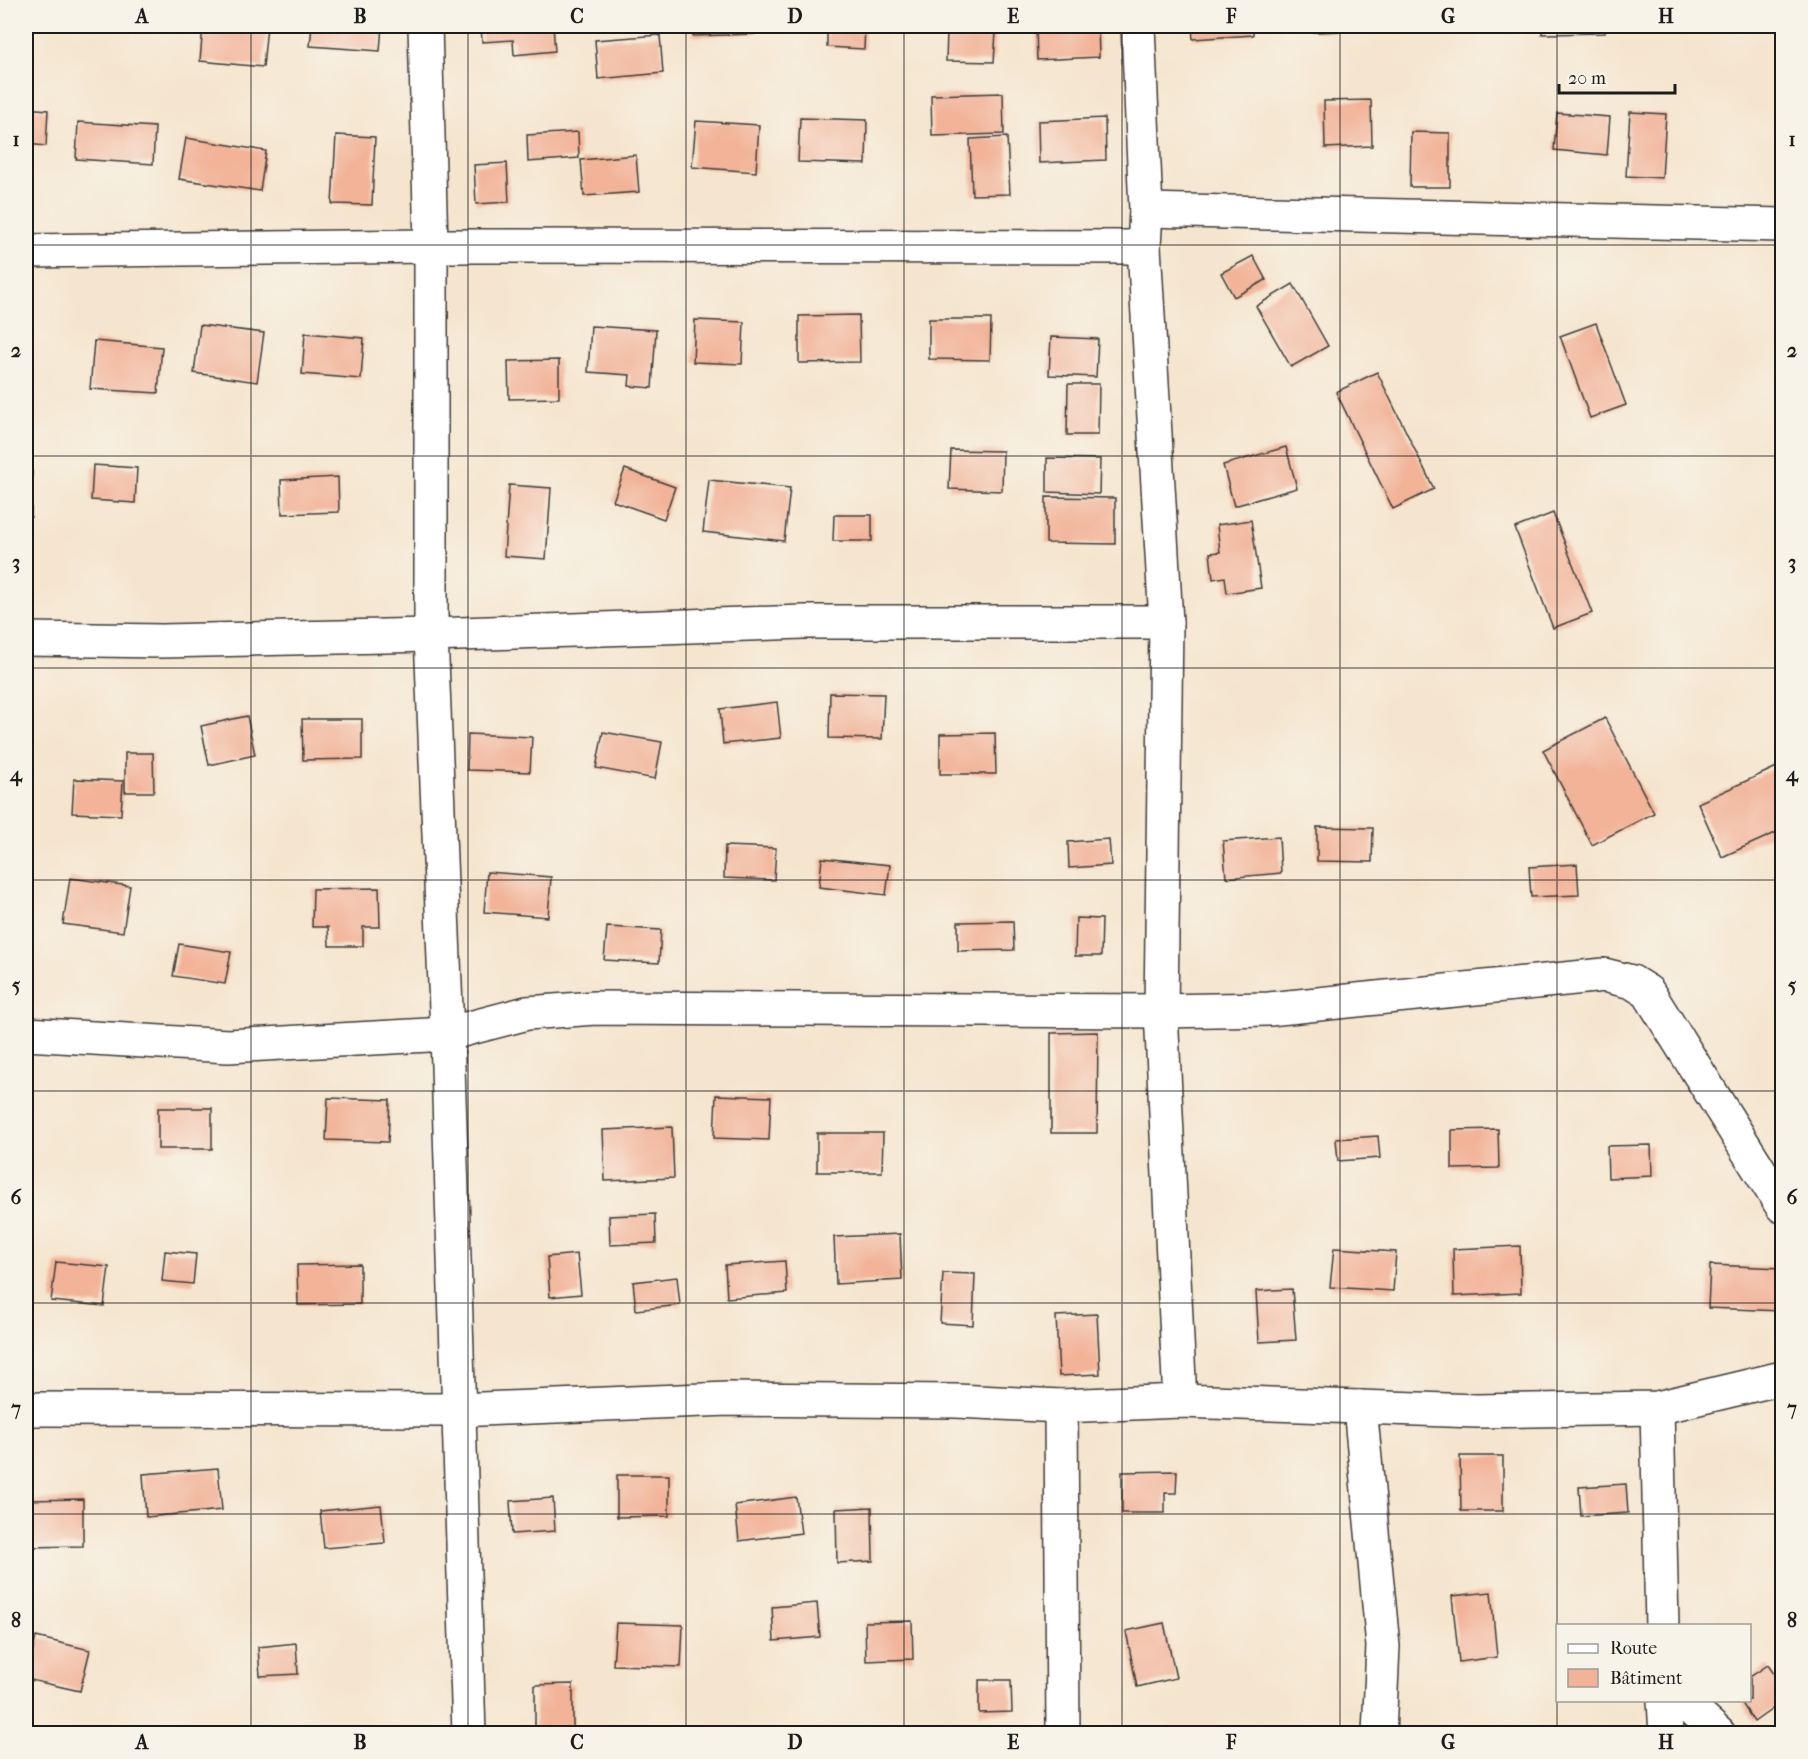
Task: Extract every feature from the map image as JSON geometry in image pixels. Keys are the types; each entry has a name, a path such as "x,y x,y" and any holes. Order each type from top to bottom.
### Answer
{"street":[{"path":"425,26 431,246 431,636 447,1034 457,1410 469,1734"},
{"path":"1138,26 1146,210 1144,247 1166,622 1161,1011 1180,1401"},
{"path":"1146,210 1782,225"},
{"path":"26,251 431,246 1144,247"},
{"path":"26,639 162,641 431,636 804,622 1166,622"},
{"path":"26,1034 228,1046 447,1034 527,1013 595,1008 1161,1011 1269,1009 1604,975 1632,982 1648,992 1782,1206"},
{"path":"26,1409 457,1410 728,1399 956,1401 1061,1406 1180,1401 1477,1411 1657,1408 1782,1378"},
{"path":"1061,1406 1063,1734"},
{"path":"1360,1407 1383,1646 1379,1734"},
{"path":"1657,1408 1662,1624"},
{"path":"1664,1702 1666,1734"},
{"path":"1681,1702 1719,1734"}],"building":[{"path":"203,26 267,26 263,67 200,61"},
{"path":"312,26 382,26 380,51 310,46"},
{"path":"481,26 553,26 555,51 514,55 513,40 482,42"},
{"path":"693,26 755,26 755,34 693,36"},
{"path":"827,26 865,26 864,49 827,47"},
{"path":"1036,26 1098,26 1099,57 1037,60"},
{"path":"1192,26 1253,26 1253,35 1193,39"},
{"path":"1314,26 1369,26 1369,30 1314,32"},
{"path":"1542,26 1605,26 1605,33 1542,34"},
{"path":"947,32 996,32 994,62 946,61"},
{"path":"660,35 663,73 598,79 595,40"},
{"path":"1003,93 1004,134 932,136 931,95"},
{"path":"1371,100 1372,146 1325,148 1324,101"},
{"path":"26,108 48,110 46,146 26,144"},
{"path":"1630,112 1666,114 1662,178 1626,176"},
{"path":"1557,113 1610,117 1607,155 1554,150"},
{"path":"800,118 867,120 866,164 798,162"},
{"path":"1105,118 1106,160 1039,163 1038,121"},
{"path":"696,121 759,125 756,172 692,167"},
{"path":"78,122 155,127 153,164 76,159"},
{"path":"578,132 579,158 528,162 527,135"},
{"path":"1411,132 1450,133 1450,187 1410,187"},
{"path":"336,135 375,137 372,205 332,204"},
{"path":"1007,137 1010,194 972,195 970,139"},
{"path":"186,138 266,151 260,191 179,179"},
{"path":"636,155 639,192 584,196 581,160"},
{"path":"507,163 509,202 476,204 474,165"},
{"path":"1253,256 1266,280 1234,297 1221,273"},
{"path":"1293,284 1328,346 1291,367 1256,306"},
{"path":"859,315 860,362 799,363 799,316"},
{"path":"929,319 991,319 990,360 929,359"},
{"path":"695,320 744,322 742,364 693,362"},
{"path":"1596,323 1626,405 1590,418 1560,336"},
{"path":"200,325 264,333 257,382 194,373"},
{"path":"591,326 656,330 652,388 629,386 630,375 588,372"},
{"path":"305,333 364,338 361,379 302,374"},
{"path":"1051,337 1098,339 1096,377 1049,375"},
{"path":"94,341 162,347 158,393 90,389"},
{"path":"559,360 559,398 509,399 508,361"},
{"path":"1377,372 1434,489 1393,509 1336,392"},
{"path":"1068,384 1099,384 1098,435 1067,435"},
{"path":"1286,447 1297,488 1234,506 1223,465"},
{"path":"951,450 1003,451 1002,491 949,489"},
{"path":"1047,458 1100,459 1099,494 1047,492"},
{"path":"93,465 137,468 135,503 91,500"},
{"path":"625,469 675,487 664,519 613,501"},
{"path":"26,471 32,471 31,517 26,516"},
{"path":"338,477 339,512 282,514 281,480"},
{"path":"709,480 790,488 784,541 703,532"},
{"path":"509,485 551,488 546,559 504,556"},
{"path":"1046,497 1115,498 1115,544 1046,543"},
{"path":"1553,513 1592,613 1553,628 1515,528"},
{"path":"834,515 872,515 872,541 833,541"},
{"path":"1251,520 1261,588 1227,593 1225,577 1213,579 1210,553 1220,552 1217,525"},
{"path":"830,693 884,694 882,739 829,738"},
{"path":"777,702 781,738 723,744 720,709"},
{"path":"247,716 255,755 209,765 201,726"},
{"path":"1605,718 1654,813 1592,845 1543,750"},
{"path":"302,719 362,719 362,759 303,760"},
{"path":"603,732 662,742 655,779 596,768"},
{"path":"995,733 996,774 940,774 940,734"},
{"path":"468,734 532,737 530,772 467,770"},
{"path":"125,753 153,753 154,792 125,792"},
{"path":"1781,765 1782,830 1722,857 1698,803"},
{"path":"74,779 123,781 121,815 72,813"},
{"path":"1317,827 1373,828 1372,862 1317,861"},
{"path":"1279,837 1281,873 1226,878 1223,841"},
{"path":"1109,839 1111,865 1069,868 1068,842"},
{"path":"725,846 776,848 774,880 724,878"},
{"path":"822,858 890,865 886,895 819,887"},
{"path":"1577,864 1579,895 1531,897 1529,867"},
{"path":"487,872 551,877 548,917 484,912"},
{"path":"70,878 130,886 123,932 63,924"},
{"path":"379,888 380,927 363,927 363,946 329,946 328,927 312,927 313,889"},
{"path":"1076,918 1102,919 1101,956 1075,956"},
{"path":"1013,921 1014,950 958,951 958,922"},
{"path":"607,927 661,930 659,963 604,960"},
{"path":"179,944 231,952 225,984 173,976"},
{"path":"1098,1032 1097,1133 1051,1133 1051,1033"},
{"path":"716,1095 771,1097 769,1140 714,1138"},
{"path":"328,1098 390,1100 388,1142 326,1140"},
{"path":"158,1108 212,1108 212,1149 158,1149"},
{"path":"672,1127 674,1178 605,1181 603,1130"},
{"path":"1498,1129 1499,1168 1452,1169 1452,1130"},
{"path":"817,1133 883,1133 882,1172 817,1172"},
{"path":"1378,1136 1380,1158 1338,1161 1336,1139"},
{"path":"1651,1145 1652,1176 1608,1178 1607,1146"},
{"path":"655,1214 656,1243 610,1245 609,1216"},
{"path":"900,1234 902,1280 836,1284 834,1237"},
{"path":"1520,1246 1521,1293 1454,1296 1453,1249"},
{"path":"1334,1248 1396,1252 1393,1291 1330,1287"},
{"path":"165,1251 196,1254 193,1284 162,1281"},
{"path":"577,1254 581,1294 550,1297 547,1257"},
{"path":"785,1261 787,1293 727,1298 725,1265"},
{"path":"56,1262 109,1267 104,1306 51,1301"},
{"path":"360,1264 360,1304 298,1305 297,1265"},
{"path":"1710,1265 1782,1268 1782,1311 1708,1308"},
{"path":"943,1273 975,1274 973,1325 940,1323"},
{"path":"677,1277 680,1305 636,1310 633,1282"},
{"path":"1292,1289 1296,1340 1259,1342 1256,1291"},
{"path":"1097,1314 1100,1374 1059,1376 1056,1316"},
{"path":"1460,1456 1503,1456 1503,1511 1461,1511"},
{"path":"218,1468 222,1510 146,1517 143,1474"},
{"path":"1177,1471 1176,1493 1165,1493 1165,1513 1122,1513 1122,1472"},
{"path":"617,1475 669,1475 669,1516 617,1517"},
{"path":"1626,1484 1628,1513 1581,1516 1579,1487"},
{"path":"796,1497 801,1533 739,1541 735,1505"},
{"path":"553,1498 555,1531 512,1534 510,1501"},
{"path":"83,1499 83,1546 26,1547 26,1500"},
{"path":"381,1505 385,1543 324,1548 320,1511"},
{"path":"872,1507 873,1561 837,1563 836,1509"},
{"path":"1491,1592 1497,1657 1459,1662 1452,1596"},
{"path":"817,1603 820,1637 774,1641 772,1607"},
{"path":"912,1621 913,1659 866,1661 865,1622"},
{"path":"616,1623 683,1625 681,1667 613,1665"},
{"path":"1164,1623 1176,1678 1137,1687 1126,1631"},
{"path":"36,1637 90,1650 80,1691 26,1679"},
{"path":"296,1643 298,1674 260,1676 258,1647"},
{"path":"1768,1665 1782,1686 1782,1702 1754,1722 1741,1702 1751,1702 1751,1676"},
{"path":"979,1680 1011,1680 1012,1712 979,1713"},
{"path":"573,1684 573,1734 535,1734 535,1685"}]}
